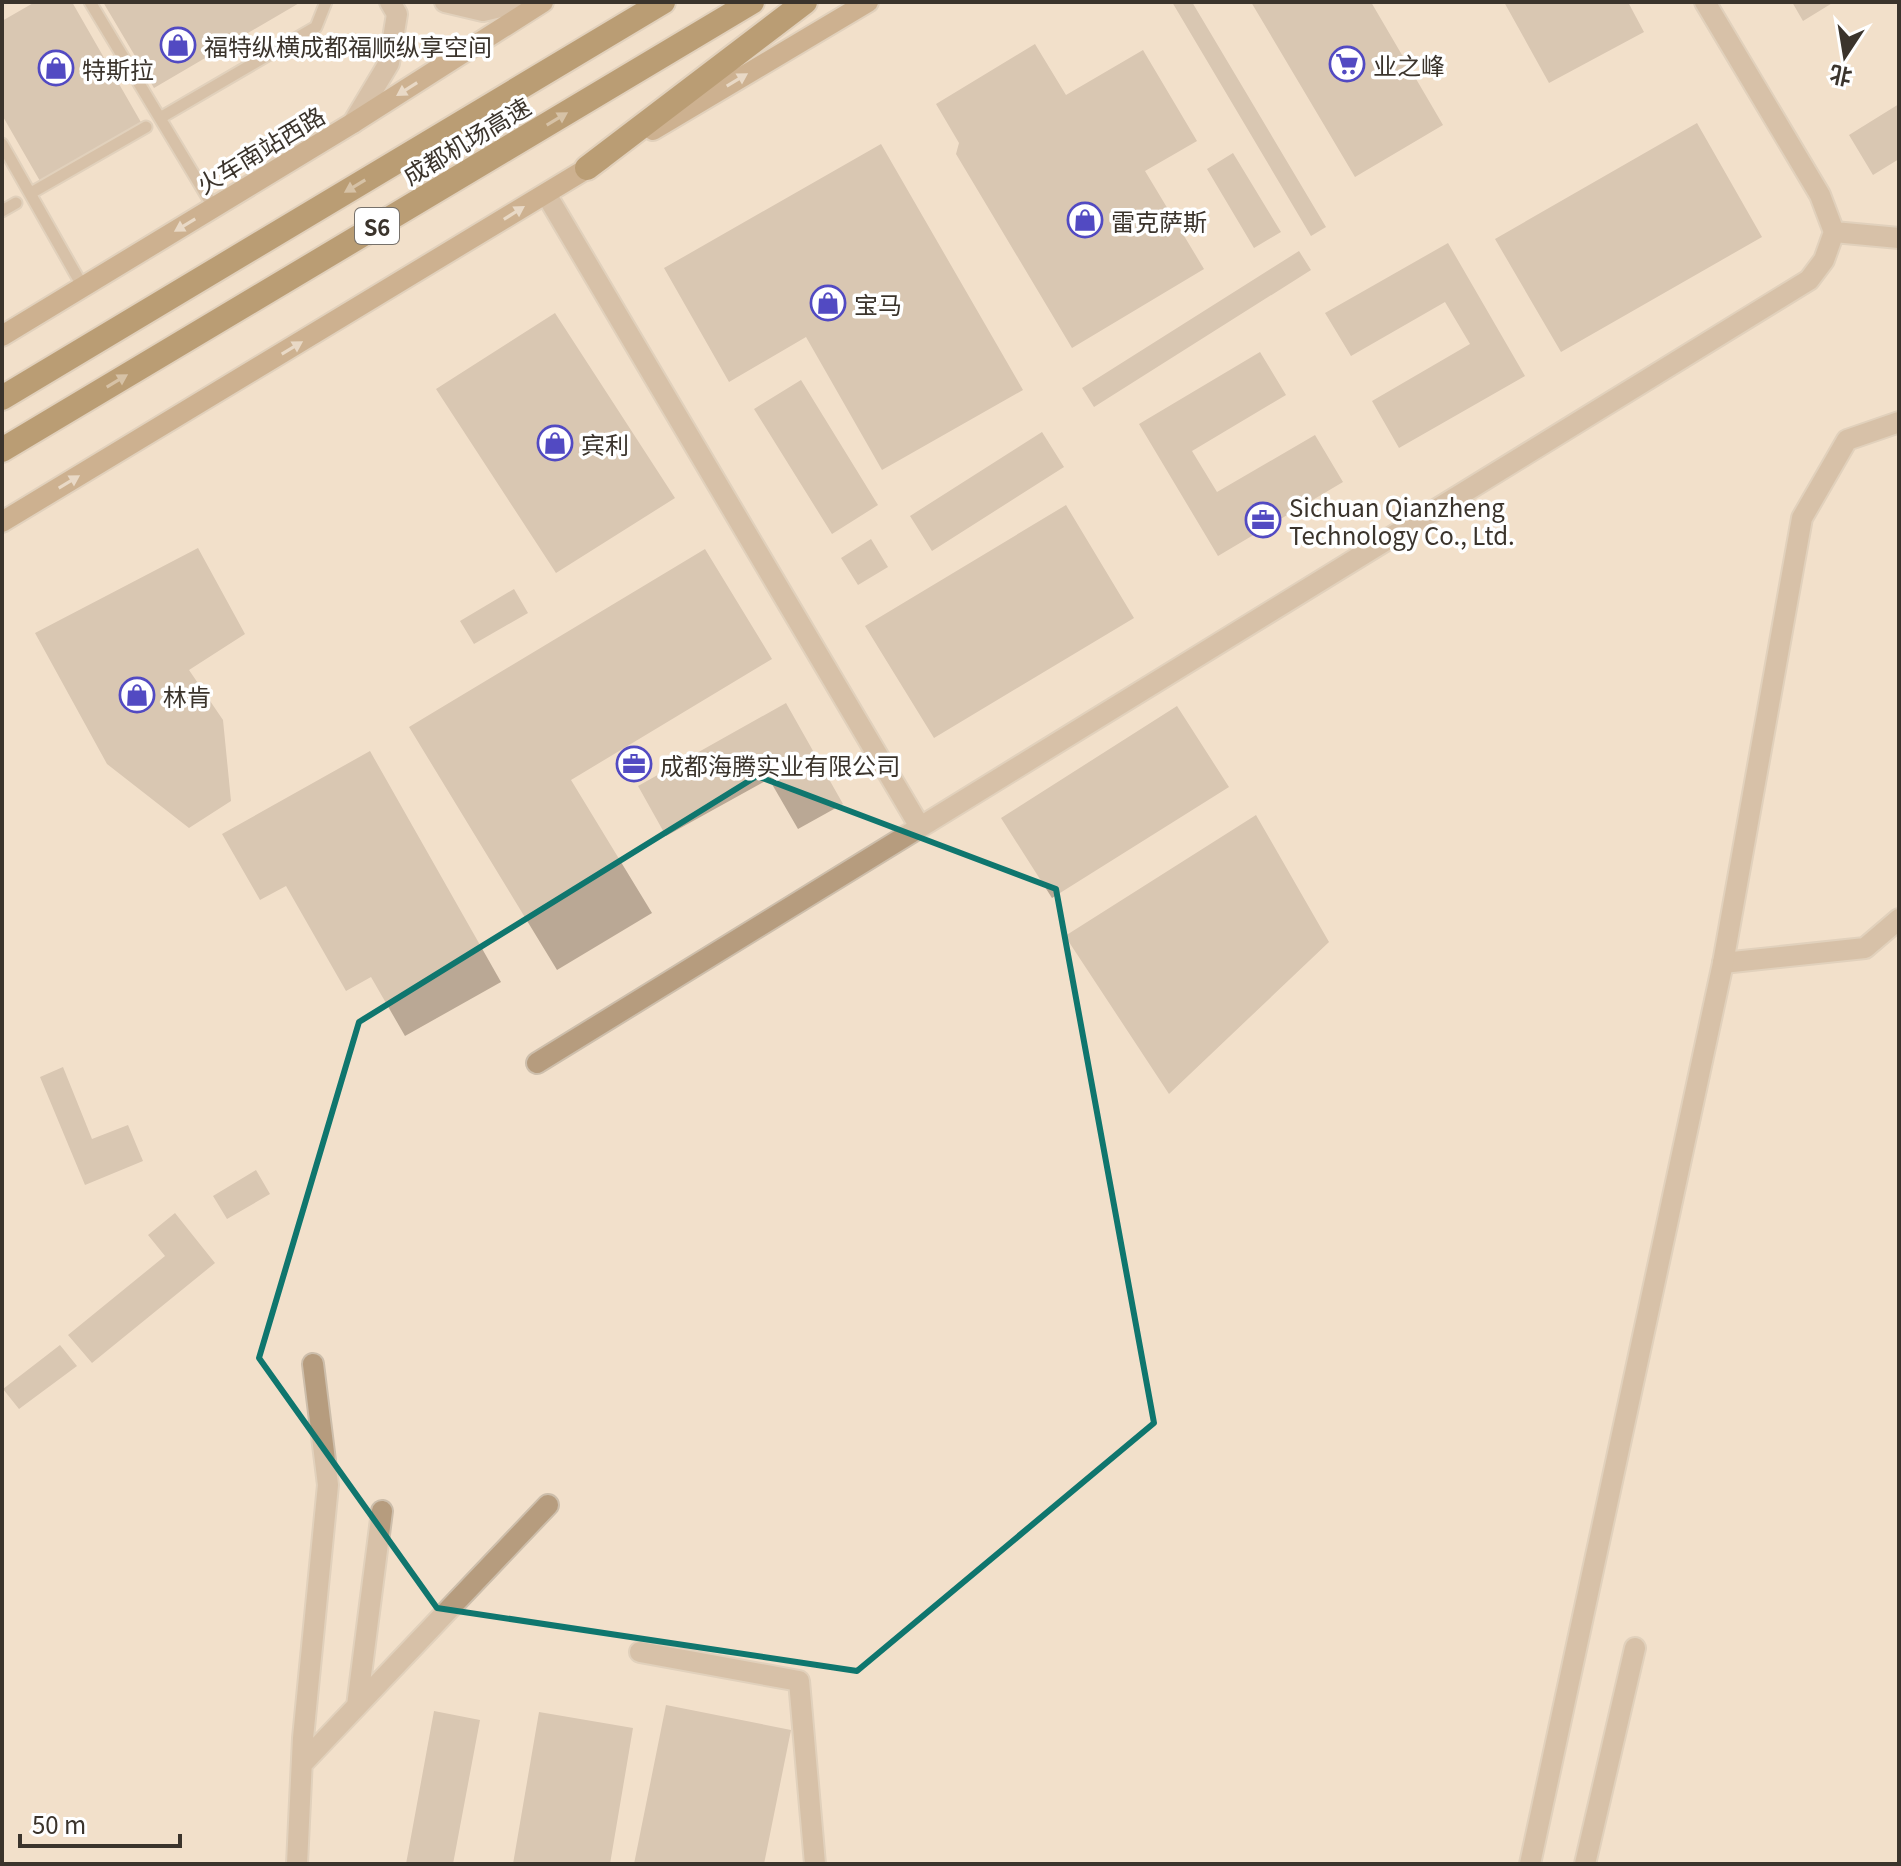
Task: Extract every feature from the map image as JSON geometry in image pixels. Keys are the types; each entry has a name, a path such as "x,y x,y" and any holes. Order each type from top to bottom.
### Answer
{"highway":[{"name":"成都机场高速","path":"2,398 663,2"},
{"name":"成都机场高速","path":"2,450 752,2"},
{"path":"587,168 805,2"}],"main road":[{"name":"火车南站西路","path":"2,336 353,123 543,2"},
{"path":"2,522 868,2"}],"street":[{"path":"353,123 389,63 397,14 390,2"},
{"path":"445,2 483,11 521,2"},
{"path":"537,1063 1809,280 1824,260 1834,232 1820,195 1705,2"},
{"path":"546,194 920,827"},
{"path":"1834,232 1899,238"},
{"path":"1530,1864 1723,963 1802,518 1847,440 1899,422"},
{"path":"1723,963 1865,948 1899,919"},
{"path":"297,1864 302,1764 328,1485 313,1364"},
{"path":"302,1764 548,1505"},
{"path":"357,1706 382,1511"},
{"path":"1585,1864 1635,1648"},
{"path":"640,1652 799,1681 815,1864"}],"lane":[{"path":"90,2 214,208"},
{"path":"160,118 316,27 326,2"},
{"path":"31,193 146,127"},
{"path":"2,144 83,287"},
{"path":"2,211 16,203"}],"highlighted area":[{"path":"757,776 1056,889 1154,1423 857,1671 437,1608 259,1358 359,1022"}],"building":[{"name":"特斯拉","path":"35,2 72,2 142,124 40,181 2,115 2,21"},
{"name":"福特纵横成都福顺纵享空间","path":"103,2 301,2 154,88"},
{"path":"1172,2 1192,2 1326,227 1311,236"},
{"name":"业之峰","path":"1251,2 1371,2 1443,125 1355,177"},
{"path":"1504,2 1628,2 1644,32 1549,83"},
{"path":"1792,2 1834,2 1803,21"},
{"name":"雷克萨斯","path":"1035,44 1066,95 1143,50 1197,141 1145,171 1204,269 1072,348 956,154 959,143 936,104"},
{"path":"1899,104 1899,159 1873,175 1849,135"},
{"path":"1697,123 1762,237 1561,352 1495,239"},
{"name":"宝马","path":"881,144 1023,390 882,470 806,337 729,382 664,268"},
{"path":"1233,153 1281,232 1254,248 1207,169"},
{"path":"1448,243 1525,376 1399,448 1372,401 1470,344 1445,302 1351,356 1325,313"},
{"path":"1299,251 1311,270 1094,407 1082,388"},
{"name":"宾利","path":"555,313 675,498 556,573 436,389"},
{"path":"1260,352 1286,395 1192,451 1217,492 1315,435 1343,482 1218,556 1139,424"},
{"path":"801,380 878,505 832,534 754,409"},
{"path":"1042,432 1064,467 932,551 910,516"},
{"path":"1066,505 1134,618 934,738 865,626"},
{"path":"871,539 888,567 858,585 841,558"},
{"name":"林肯","path":"198,548 245,634 189,670 223,720 231,801 189,828 107,764 35,633"},
{"path":"705,549 772,659 571,780 652,913 557,970 409,727"},
{"path":"514,589 528,613 474,644 460,621"},
{"path":"786,703 843,804 798,829 769,779 666,836 638,786"},
{"path":"1177,706 1229,787 1052,898 1001,818"},
{"path":"370,751 501,982 405,1036 371,977 346,991 286,886 260,900 222,834"},
{"path":"1256,815 1329,942 1169,1094 1065,936"},
{"path":"63,1067 92,1139 128,1125 143,1161 85,1185 40,1077"},
{"path":"256,1170 270,1194 227,1219 213,1196"},
{"path":"175,1213 215,1263 92,1363 68,1335 165,1256 148,1235"},
{"path":"60,1345 77,1366 19,1409 3,1389"},
{"path":"666,1705 791,1730 764,1864 634,1864"},
{"path":"434,1711 480,1720 453,1864 406,1864"},
{"path":"539,1712 633,1728 610,1864 513,1864"}],"place":[{"name":"福特纵横成都福顺纵享空间","path":"178,45"},
{"name":"业之峰","path":"1347,64"},
{"name":"特斯拉","path":"56,68"},
{"name":"雷克萨斯","path":"1085,220"},
{"name":"宝马","path":"828,303"},
{"name":"宾利","path":"555,443"},
{"name":"Sichuan Qianzheng Technology Co., Ltd.","path":"1263,520"},
{"name":"林肯","path":"137,695"},
{"name":"成都海腾实业有限公司","path":"634,764"}]}
